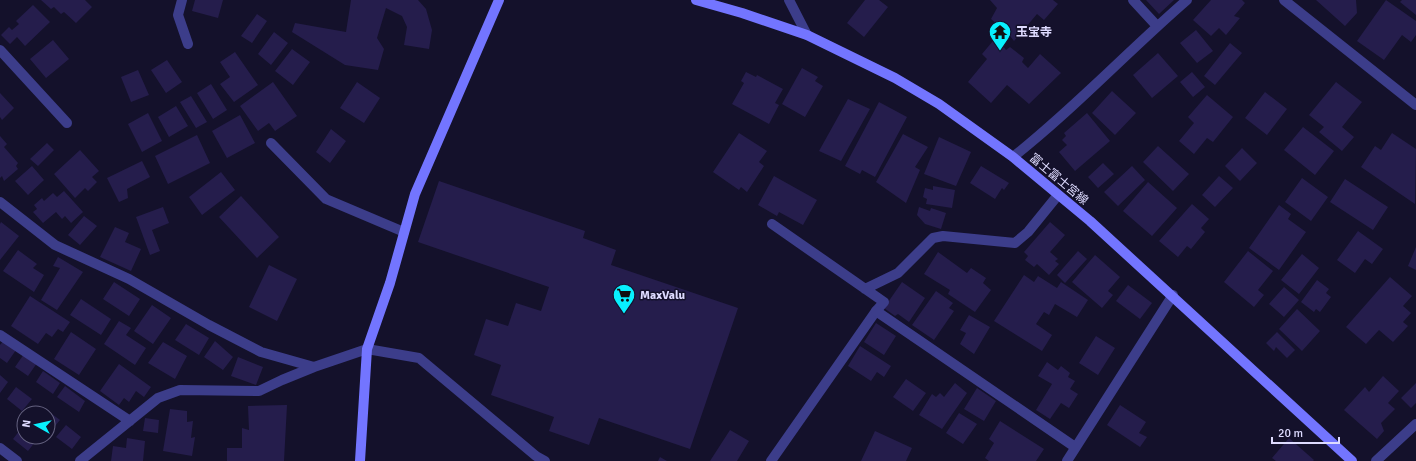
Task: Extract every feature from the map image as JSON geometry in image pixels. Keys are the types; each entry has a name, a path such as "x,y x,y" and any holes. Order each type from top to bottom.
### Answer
{"main road":[{"path":"360,461 367,349 390,283 415,194 500,0"},
{"name":"富士富士宮線","path":"696,0 742,13 807,35 895,78 939,104 1013,157 1090,221 1173,295 1352,461"}],"street":[{"path":"182,0 178,15 188,44"},
{"path":"789,0 807,35"},
{"path":"1133,0 1157,26"},
{"path":"1013,157 1036,139 1187,0"},
{"path":"1284,0 1416,105"},
{"path":"0,50 67,123"},
{"path":"271,143 326,199 404,232"},
{"path":"865,289 898,273 933,238 943,236 1015,244 1028,232 1058,195"},
{"path":"0,202 55,245 129,279 209,325 261,352 314,367"},
{"path":"771,461 876,311 884,302 772,224"},
{"path":"1067,461 1173,295"},
{"path":"876,311 1075,447"},
{"path":"0,335 130,421"},
{"path":"80,461 158,398 180,390 259,391 314,367 367,349 419,358 536,456 545,461"},
{"path":"1376,461 1416,424"},
{"path":"0,448 17,461"}],"building":[{"path":"41,0 85,0 92,7 76,23 64,12 61,14 54,7 51,9"},
{"path":"195,0 223,0 218,18 192,11"},
{"path":"351,0 418,0 426,9 432,30 429,49 404,45 407,27 402,16 386,8 377,38 384,49 378,70 345,65 292,32 295,23 346,32"},
{"path":"865,0 879,0 888,7 864,37 847,23"},
{"name":"玉宝寺","path":"990,0 1053,0 1058,4 1044,20 1037,14 1014,41 1010,36 1003,46 1006,50 1010,47 1024,58 1022,62 1028,68 1040,54 1061,73 1029,104 1007,85 991,103 968,82 987,59 982,54 1003,29 991,19 997,8"},
{"path":"1146,0 1174,0 1159,14"},
{"path":"1211,0 1242,0 1245,3 1234,16 1240,18 1226,35 1219,28 1211,36 1193,20"},
{"path":"1316,0 1356,0 1357,13 1345,26"},
{"path":"1386,0 1416,21 1416,35 1411,42 1402,35 1384,60 1357,41"},
{"path":"1402,0 1416,0 1416,15 1400,2"},
{"path":"33,5 50,22 25,46 17,37 10,44 1,35 9,27 12,30 19,24 16,21"},
{"path":"257,14 267,21 252,43 241,36"},
{"path":"1196,30 1213,51 1197,63 1180,43"},
{"path":"274,32 288,43 271,65 258,54"},
{"path":"53,40 69,59 46,78 30,59"},
{"path":"1230,43 1242,53 1215,85 1204,76"},
{"path":"292,49 310,62 293,85 275,71"},
{"path":"235,52 258,85 234,102 220,84 230,77 220,62"},
{"path":"1158,53 1178,76 1152,98 1133,75"},
{"path":"167,60 182,82 166,93 151,70"},
{"path":"802,68 818,77 815,81 823,86 805,117 782,104"},
{"path":"138,70 149,95 131,102 121,77"},
{"path":"746,72 756,77 757,75 783,89 775,103 779,105 769,124 732,104 744,83 741,81"},
{"path":"1192,72 1205,87 1193,97 1180,82"},
{"path":"273,82 297,116 275,131 269,123 258,131 240,106"},
{"path":"357,82 380,98 364,123 340,108"},
{"path":"1336,82 1362,102 1342,127 1354,137 1342,151 1319,132 1324,127 1309,115"},
{"path":"211,84 227,110 213,119 197,93"},
{"path":"1112,91 1136,113 1115,135 1092,113"},
{"path":"1265,92 1287,109 1267,135 1245,118"},
{"path":"0,93 14,108 2,120 0,117"},
{"path":"1207,95 1233,117 1213,142 1207,138 1194,154 1179,141 1194,123 1188,117"},
{"path":"191,96 207,122 196,128 180,102"},
{"path":"848,99 870,109 841,161 819,151"},
{"path":"879,102 907,117 875,177 862,170 860,174 845,166"},
{"path":"176,106 188,126 169,137 158,117"},
{"path":"148,113 162,141 142,152 128,124"},
{"path":"1087,113 1110,141 1075,171 1059,152 1067,145 1062,140 1066,136 1064,133"},
{"path":"240,115 255,143 227,158 212,131"},
{"path":"1303,127 1334,151 1315,175 1284,150"},
{"path":"331,129 346,141 330,163 316,152"},
{"path":"739,133 767,151 759,162 764,166 747,192 741,187 739,190 713,172"},
{"path":"1392,133 1416,149 1415,204 1361,167 1375,146 1381,150"},
{"path":"903,134 928,147 915,167 920,170 906,203 876,182"},
{"path":"197,135 210,163 168,184 155,156"},
{"path":"0,136 7,144 4,147 18,163 16,166 18,169 4,181 2,176 0,178"},
{"path":"939,137 971,152 956,186 924,174"},
{"path":"47,143 54,150 38,166 30,159"},
{"path":"1158,146 1189,174 1173,191 1143,162"},
{"path":"1242,148 1257,163 1240,181 1225,166"},
{"path":"80,150 99,171 92,177 97,182 88,191 85,188 75,198 54,174"},
{"path":"142,161 150,177 127,189 128,198 119,202 107,178"},
{"path":"1103,163 1114,174 1098,188 1088,177"},
{"path":"32,166 44,180 28,195 15,181"},
{"path":"981,166 1009,183 1004,190 1002,188 995,199 970,183"},
{"path":"1132,166 1145,180 1118,206 1104,192"},
{"path":"221,172 235,190 202,215 189,197"},
{"path":"774,176 817,200 803,225 779,212 777,216 758,205"},
{"path":"1219,176 1233,188 1215,207 1202,195"},
{"path":"1302,178 1328,197 1311,221 1285,202"},
{"path":"1345,179 1388,207 1373,230 1330,202"},
{"name":"MaxValu","path":"439,181 585,231 583,238 616,250 611,265 738,308 690,449 599,418 589,445 549,431 554,417 491,395 501,365 474,355 486,319 508,326 516,303 541,311 549,287 418,242"},
{"path":"1148,182 1177,208 1152,236 1123,211"},
{"path":"933,186 955,190 952,208 926,204 927,199 923,197 925,188 933,190"},
{"path":"64,191 83,212 71,223 65,216 62,219 56,212 43,223 33,212 37,209 34,205 42,198 44,201 53,193 57,197"},
{"path":"241,196 279,237 257,258 219,217"},
{"path":"1192,204 1209,219 1201,228 1205,232 1191,249 1187,246 1178,257 1159,241"},
{"path":"1279,205 1291,214 1288,219 1306,232 1279,270 1249,248"},
{"path":"163,207 169,223 152,230 160,251 150,255 136,217"},
{"path":"919,207 930,211 931,208 946,213 941,229 925,224 917,215"},
{"path":"84,216 97,226 80,245 68,235"},
{"path":"1,222 19,236 0,260 0,224"},
{"path":"1050,222 1065,235 1050,252 1058,259 1055,261 1059,264 1049,275 1037,264 1034,267 1025,260 1028,256 1024,252"},
{"path":"115,227 129,233 125,242 141,249 131,271 100,257"},
{"path":"1358,231 1383,249 1372,264 1365,259 1355,273 1337,260"},
{"path":"1416,247 1416,270 1408,266"},
{"path":"18,250 37,264 33,268 44,275 34,292 3,271"},
{"path":"1078,251 1087,259 1065,283 1057,275"},
{"path":"1248,251 1273,271 1258,290 1264,295 1254,307 1224,282"},
{"path":"938,252 967,273 971,268 986,278 983,283 991,290 975,312 948,294 950,290 924,274"},
{"path":"1302,254 1319,268 1299,294 1281,280"},
{"path":"1095,255 1120,277 1108,291 1113,295 1102,308 1072,282"},
{"path":"58,257 83,272 57,310 41,300 60,268 53,266"},
{"path":"269,265 297,279 277,321 249,307"},
{"path":"1024,275 1034,282 1038,276 1057,288 1061,282 1088,300 1077,317 1055,304 1049,315 1044,312 1036,324 1052,335 1042,351 994,321"},
{"path":"1390,277 1412,296 1403,306 1411,313 1403,322 1408,326 1393,342 1379,330 1366,344 1346,327"},
{"path":"1317,280 1329,289 1326,293 1331,297 1320,312 1316,309 1314,312 1301,302"},
{"path":"114,282 140,299 129,316 103,299"},
{"path":"902,282 925,298 909,322 898,314 895,316 884,308"},
{"path":"1128,285 1152,303 1140,319 1116,301"},
{"path":"1284,287 1299,300 1284,317 1269,304"},
{"path":"936,291 953,303 949,308 954,311 934,340 912,325"},
{"path":"30,296 70,322 63,332 58,329 52,337 46,333 38,344 11,326"},
{"path":"81,299 111,319 101,335 70,315"},
{"path":"152,305 171,318 153,344 134,331"},
{"path":"1297,309 1320,331 1302,351 1279,329"},
{"path":"969,315 990,327 974,354 960,344 966,333 960,330"},
{"path":"119,321 131,328 126,335 146,348 135,365 104,344"},
{"path":"876,323 896,336 884,355 864,342"},
{"path":"186,324 209,338 199,355 175,340"},
{"path":"71,332 96,349 79,375 54,359"},
{"path":"1277,332 1295,350 1287,358 1276,347 1274,351 1266,343"},
{"path":"1096,336 1115,348 1098,375 1079,363"},
{"path":"4,340 16,350 7,363 0,358 0,345"},
{"path":"215,341 233,357 223,370 204,357"},
{"path":"163,342 187,356 175,379 148,363"},
{"path":"860,346 891,366 884,377 877,372 871,381 848,366"},
{"path":"24,354 37,363 28,376 15,367"},
{"path":"238,357 263,367 256,385 231,376"},
{"path":"1047,362 1058,370 1061,366 1070,373 1068,377 1075,381 1070,389 1078,394 1069,408 1061,403 1050,419 1036,410 1052,384 1038,376"},
{"path":"119,364 151,387 144,397 136,391 129,402 124,398 119,405 100,391"},
{"path":"43,371 60,383 53,394 36,382"},
{"path":"0,375 8,382 0,393"},
{"path":"1383,376 1399,391 1388,403 1395,409 1381,423 1384,431 1377,439 1344,410 1365,387 1369,392"},
{"path":"906,379 926,393 913,411 893,397"},
{"path":"955,383 967,393 942,429 919,415 932,394 936,397 940,393 944,397"},
{"path":"1416,383 1416,403 1411,408 1401,398"},
{"path":"65,386 85,401 79,412 57,397"},
{"path":"16,387 32,399 27,405 16,406 7,399"},
{"path":"977,388 996,401 984,421 964,409"},
{"path":"287,405 284,461 227,461 227,448 242,448 242,428 249,430 248,406"},
{"path":"1120,405 1146,422 1139,433 1147,437 1140,447 1107,425"},
{"path":"170,409 187,411 187,422 193,421 191,438 195,437 192,456 163,451"},
{"path":"959,413 977,424 963,444 946,433"},
{"path":"56,417 60,420 56,425"},
{"path":"145,418 159,420 158,433 143,431"},
{"path":"1000,421 1044,449 1036,461 989,461 985,458 994,443 989,439"},
{"path":"66,425 81,437 72,449 56,437"},
{"path":"730,430 749,441 737,461 710,461"},
{"path":"875,431 912,448 906,461 861,461"},
{"path":"127,438 145,441 143,461 111,461 113,446 126,448"},
{"path":"1289,438 1314,460 1276,461 1272,458"},
{"path":"20,445 33,445 28,451"},
{"path":"660,457 667,461 658,461"}],"place":[{"name":"玉宝寺","path":"1000,52"},
{"name":"MaxValu","path":"624,314"}]}
